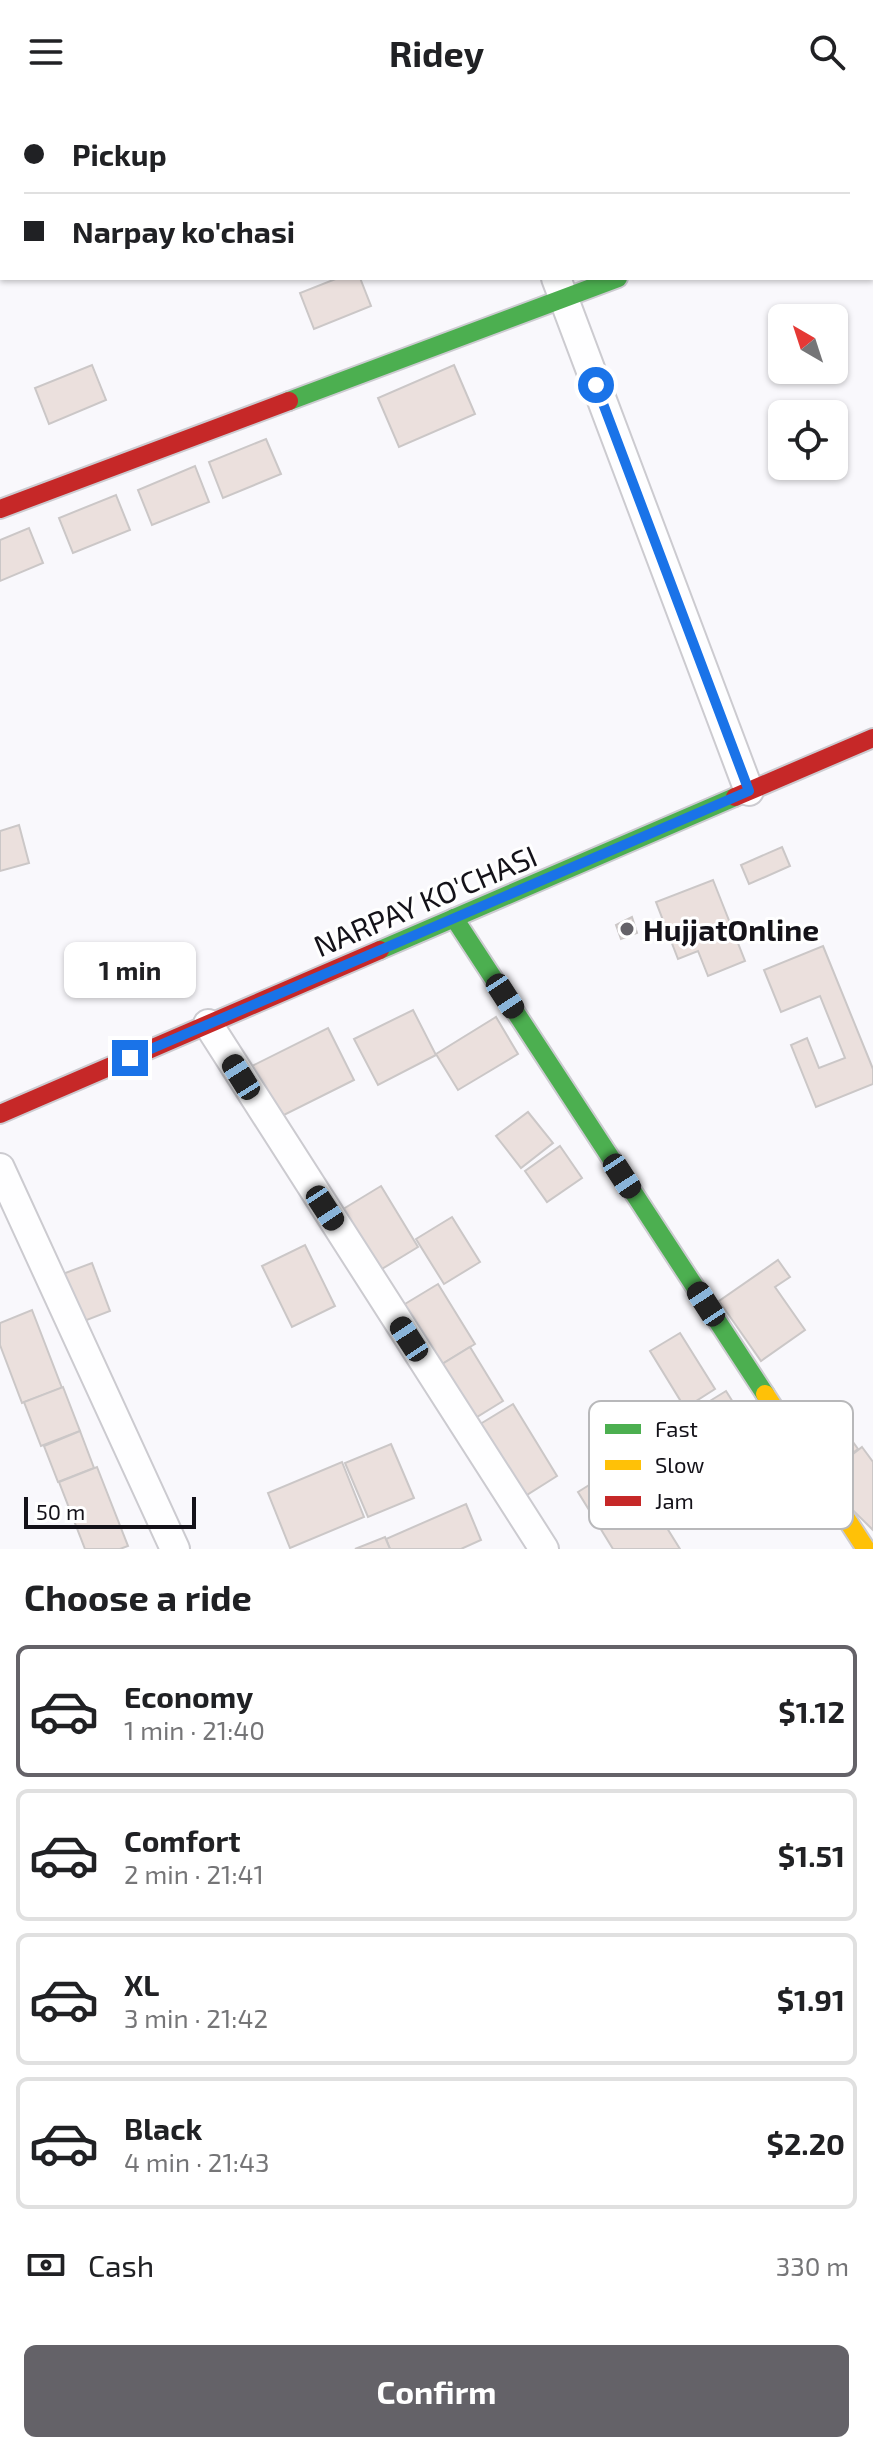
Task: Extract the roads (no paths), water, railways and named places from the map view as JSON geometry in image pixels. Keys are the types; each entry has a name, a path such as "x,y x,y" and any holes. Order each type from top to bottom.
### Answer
{"street":[{"path":"0,509 560,288 606,280"},
{"path":"560,288 749,791"},
{"name":"NARPAY KO'CHASI","path":"0,1114 873,738"},
{"path":"454,918 769,1401"},
{"path":"208,1024 544,1549"},
{"path":"0,1168 175,1549"},
{"path":"853,1529 866,1549"}],"place":[{"name":"HujjatOnline","path":"627,929"}]}
